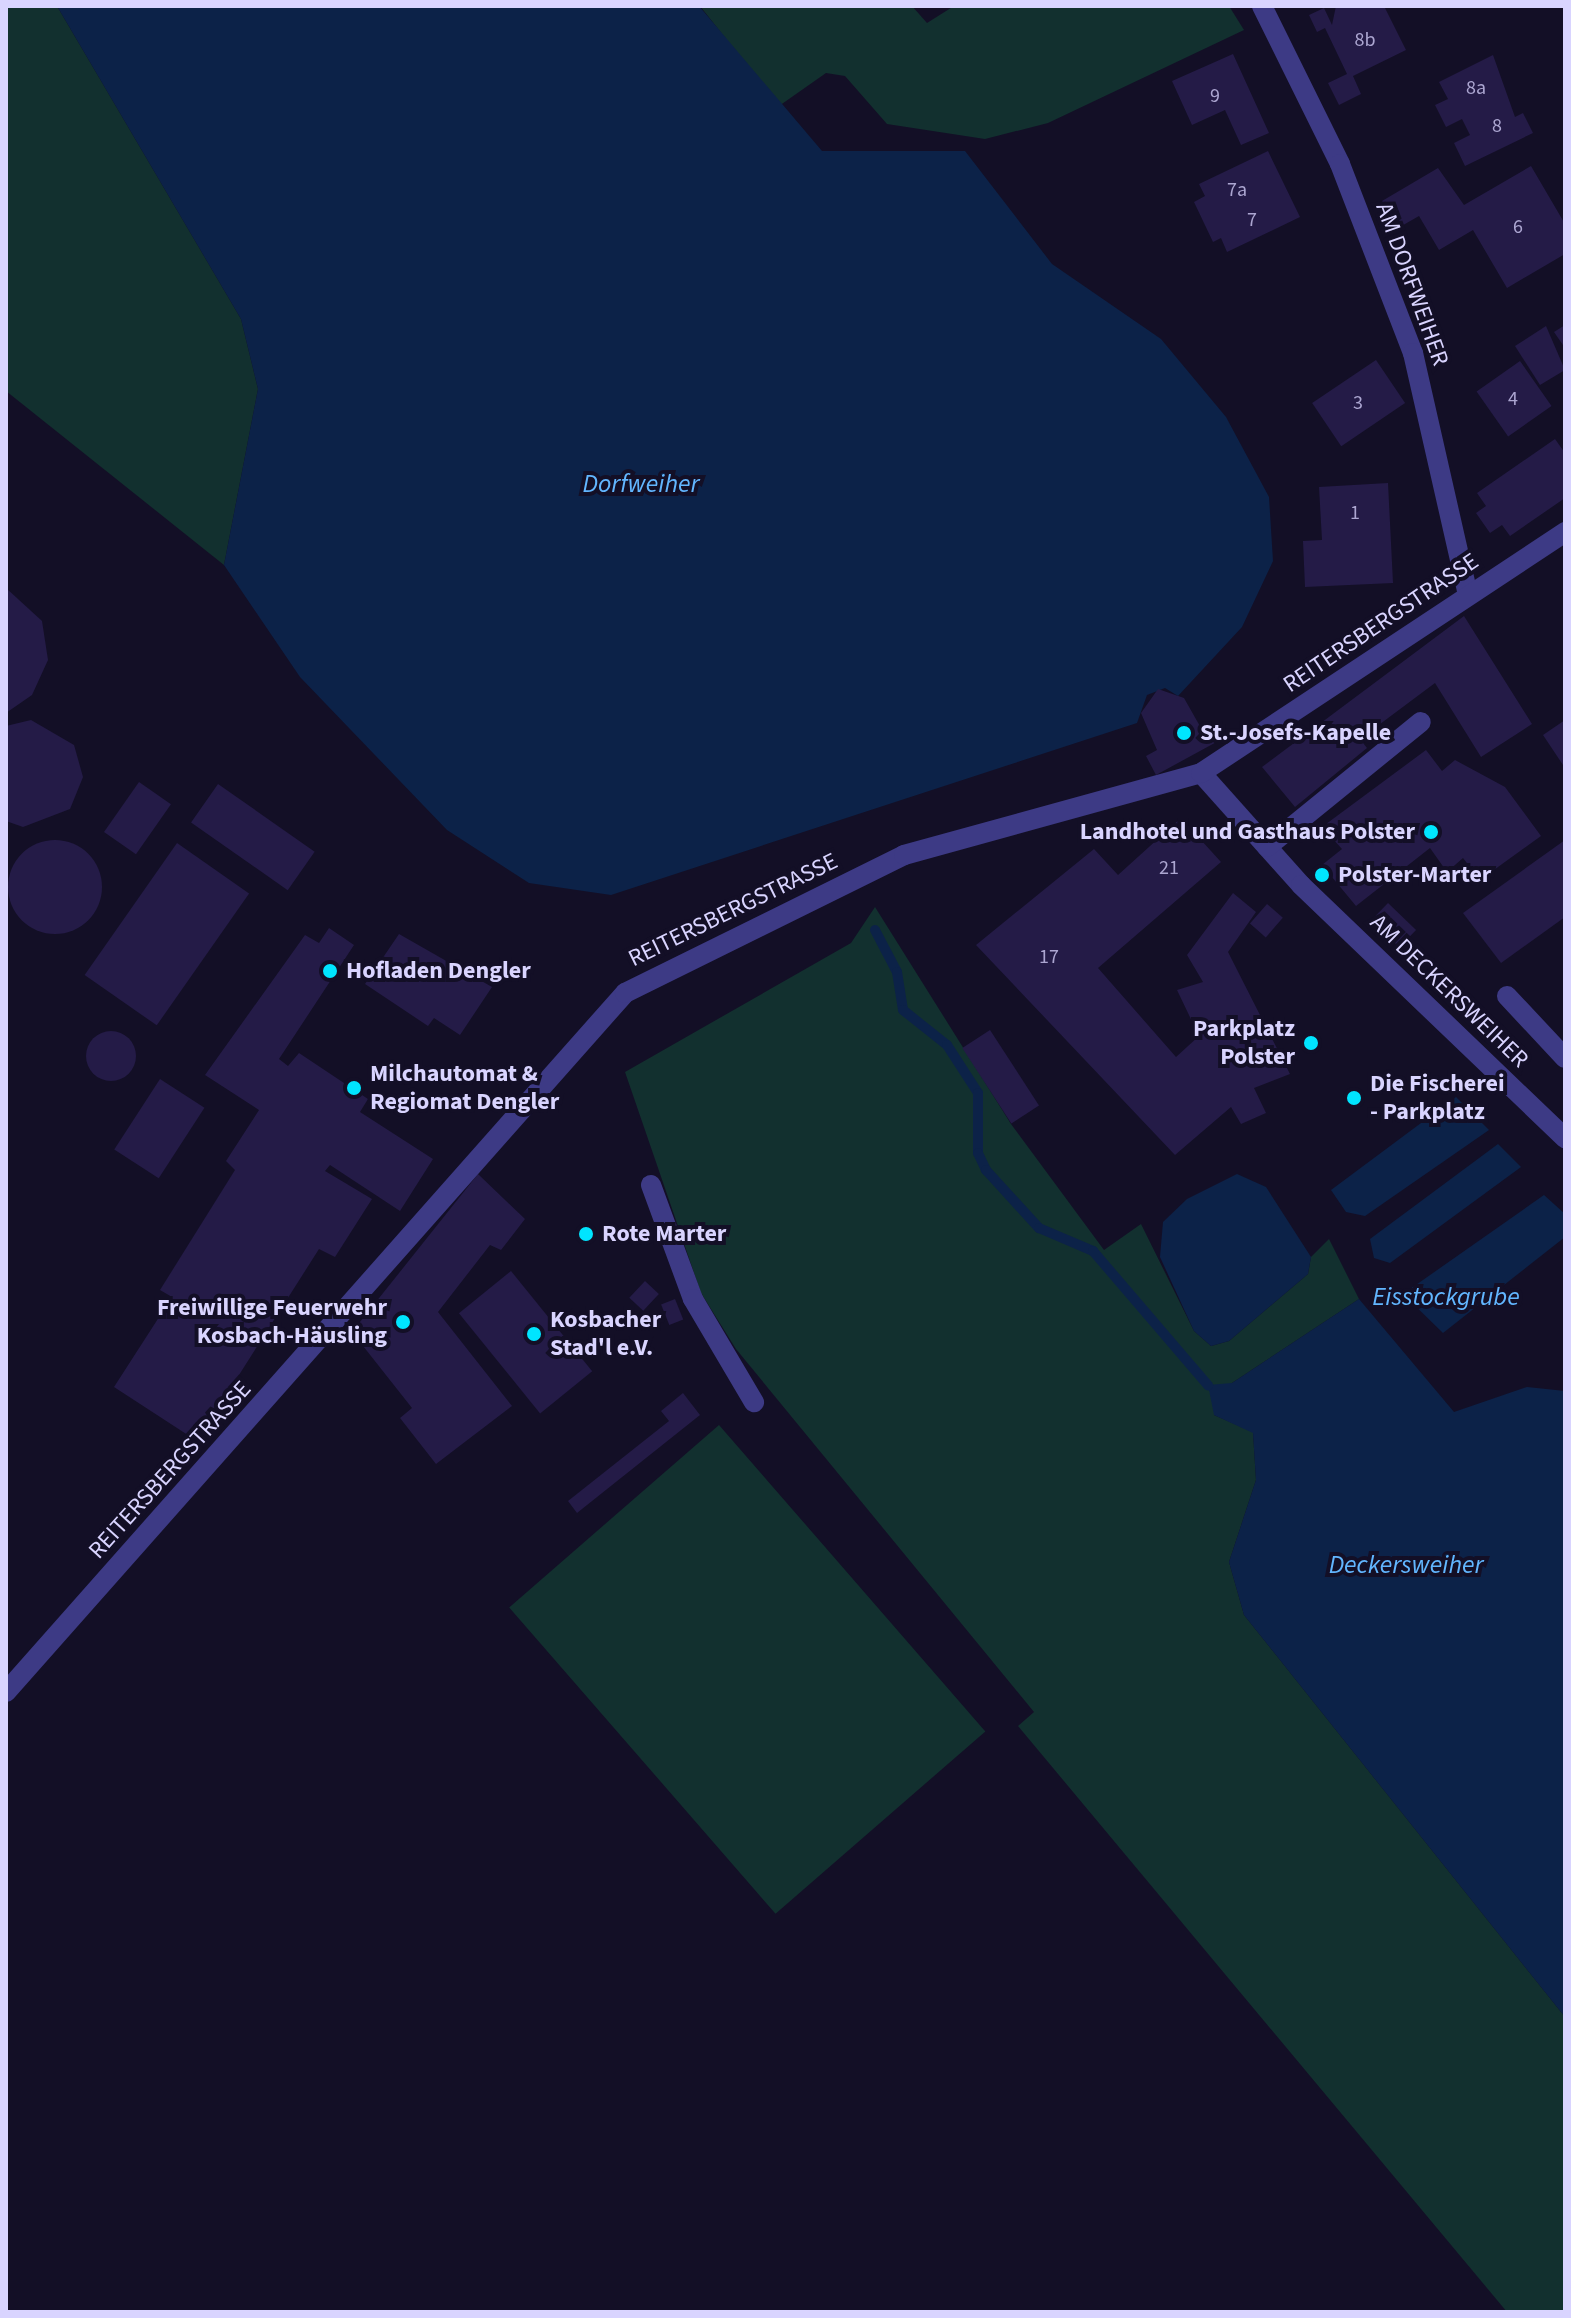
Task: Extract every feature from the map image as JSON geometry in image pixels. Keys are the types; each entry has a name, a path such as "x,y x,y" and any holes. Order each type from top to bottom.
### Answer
{"street":[{"name":"AM DORFWEIHER","path":"1262,6 1340,164 1413,353 1468,595"},
{"name":"REITERSBERGSTRASSE","path":"6,1692 625,993 904,855 1201,773 1565,532"},
{"path":"1267,847 1421,722"},
{"name":"AM DECKERSWEIHER","path":"1201,773 1267,847 1565,1138"},
{"path":"1507,996 1565,1058"},
{"path":"651,1185 693,1299 754,1402"}],"green space":[{"path":"6,6 57,6 241,319 258,389 224,565 6,391"},
{"path":"700,6 912,6 927,23 954,6 1229,6 1244,30 1048,123 985,139 887,124 845,76 826,73 779,106"},
{"path":"875,907 1011,1124 1104,1250 1141,1224 1194,1331 1211,1346 1229,1341 1308,1274 1311,1257 1329,1239 1359,1299 1232,1383 1214,1415 1253,1432 1256,1480 1229,1562 1244,1615 1565,2017 1565,2312 1507,2312 1018,1726 1034,1712 736,1349 701,1293 625,1072 851,943"},
{"path":"719,1425 985,1731 776,1914 509,1607"}],"water":[{"name":"Dorfweiher","path":"57,6 699,6 822,151 965,151 1052,264 1161,339 1226,417 1269,497 1273,561 1242,627 1178,696 1165,688 1147,695 1137,723 611,895 529,883 447,830 300,677 224,565 258,389 241,319"},
{"path":"1456,1097 1489,1130 1365,1216 1346,1212 1331,1190"},
{"path":"1498,1144 1521,1167 1390,1263 1374,1258 1370,1239"},
{"path":"1237,1174 1266,1187 1311,1257 1308,1274 1229,1341 1211,1346 1194,1331 1160,1257 1163,1222 1187,1199"},
{"name":"Eisstockgrube","path":"1544,1195 1565,1214 1565,1237 1443,1333 1403,1294"},
{"name":"Deckersweiher","path":"1359,1299 1454,1412 1527,1387 1565,1391 1565,2017 1244,1615 1229,1562 1256,1480 1253,1433 1214,1415 1208,1385 1232,1383"}],"building":[{"path":"1336,6 1384,6 1406,50 1353,76 1361,94 1339,105 1328,83 1347,74 1325,28 1317,32 1309,15 1324,8 1332,25"},
{"path":"1233,54 1269,133 1241,145 1225,110 1192,125 1172,81"},
{"path":"1493,55 1515,117 1523,113 1533,133 1465,166 1454,143 1470,135 1462,119 1446,127 1435,105 1448,99 1439,82"},
{"path":"1268,151 1300,217 1227,252 1221,238 1213,242 1194,202 1205,196 1199,184"},
{"path":"1531,166 1565,224 1565,254 1507,288 1473,230 1439,250 1419,216 1398,228 1382,201 1438,168 1464,205"},
{"path":"1565,325 1565,348 1554,332"},
{"path":"1546,326 1565,370 1540,385 1515,346"},
{"path":"1376,360 1405,403 1341,446 1312,403"},
{"path":"1520,361 1552,406 1508,436 1477,391"},
{"path":"1555,439 1565,453 1565,498 1510,536 1502,525 1490,533 1476,513 1486,506 1477,493"},
{"path":"1388,483 1393,583 1305,587 1303,541 1322,540 1319,487"},
{"path":"6,588 42,621 48,660 32,695 6,713"},
{"path":"1464,616 1532,724 1481,757 1435,683 1360,739 1367,748 1295,807 1262,767"},
{"name":"St.-Josefs-Kapelle","path":"1158,689 1184,698 1201,728 1213,722 1222,739 1156,775 1146,756 1157,750 1141,713"},
{"path":"31,720 74,745 83,777 70,809 23,827 6,821 6,726"},
{"path":"1565,720 1565,768 1543,735"},
{"name":"Landhotel und Gasthaus Polster","path":"1426,750 1442,771 1455,760 1505,787 1541,836 1480,880 1463,858 1447,872 1430,848 1356,906 1322,865 1342,849 1322,827"},
{"path":"139,782 171,804 136,854 104,832"},
{"path":"218,784 315,852 288,890 191,823"},
{"path":"1181,818 1221,862 1098,968 1176,1057 1199,1036 1177,990 1203,982 1187,955 1233,893 1256,912 1228,952 1290,1074 1254,1088 1266,1113 1241,1124 1231,1107 1175,1155 976,945 1094,849 1118,875"},
{"path":"55,840 73,844 88,854 98,869 102,887 98,905 88,920 73,930 55,934 37,930 22,920 12,905 8,887 12,869 22,854 37,844"},
{"path":"1565,840 1565,917 1501,963 1463,913"},
{"path":"177,843 249,893 157,1025 85,975"},
{"path":"1388,903 1416,930 1399,947 1371,920"},
{"path":"1267,904 1283,918 1266,937 1250,924"},
{"path":"329,928 354,945 279,1059 288,1066 299,1053 368,1099 360,1112 433,1159 400,1211 330,1165 325,1171 372,1199 335,1257 319,1249 197,1441 114,1387 172,1297 160,1290 235,1170 226,1161 259,1110 205,1075 305,935 319,943"},
{"path":"399,934 492,987 460,1035 434,1018 428,1026 365,984"},
{"path":"990,1030 1039,1105 1011,1123 962,1048"},
{"path":"111,1031 129,1038 136,1056 129,1074 111,1081 93,1074 86,1056 93,1038"},
{"path":"160,1079 204,1108 159,1178 114,1149"},
{"name":"Freiwillige Feuerwehr Kosbach-Häusling","path":"478,1174 525,1219 501,1250 490,1245 438,1312 512,1406 436,1464 400,1418 412,1408 352,1332"},
{"path":"511,1271 592,1371 540,1413 459,1313"},
{"path":"645,1281 659,1294 643,1311 629,1298"},
{"path":"675,1299 683,1319 669,1325 661,1305"},
{"path":"683,1393 700,1415 577,1513 568,1501 669,1421 661,1411"}],"waterway":[{"path":"875,930 897,972 903,1010 947,1045 978,1093 978,1153 986,1170 1039,1228 1093,1251 1208,1385"}],"place":[{"name":"St.-Josefs-Kapelle","path":"1184,733"},
{"name":"Landhotel und Gasthaus Polster","path":"1431,832"},
{"name":"Polster-Marter","path":"1322,875"},
{"name":"Hofladen Dengler","path":"330,971"},
{"name":"Parkplatz Polster","path":"1311,1043"},
{"name":"Milchautomat & Regiomat Dengler","path":"354,1088"},
{"name":"Die Fischerei - Parkplatz","path":"1354,1098"},
{"name":"Rote Marter","path":"586,1234"},
{"name":"Freiwillige Feuerwehr Kosbach-Häusling","path":"403,1322"},
{"name":"Kosbacher Stad'l e.V.","path":"534,1334"}]}
